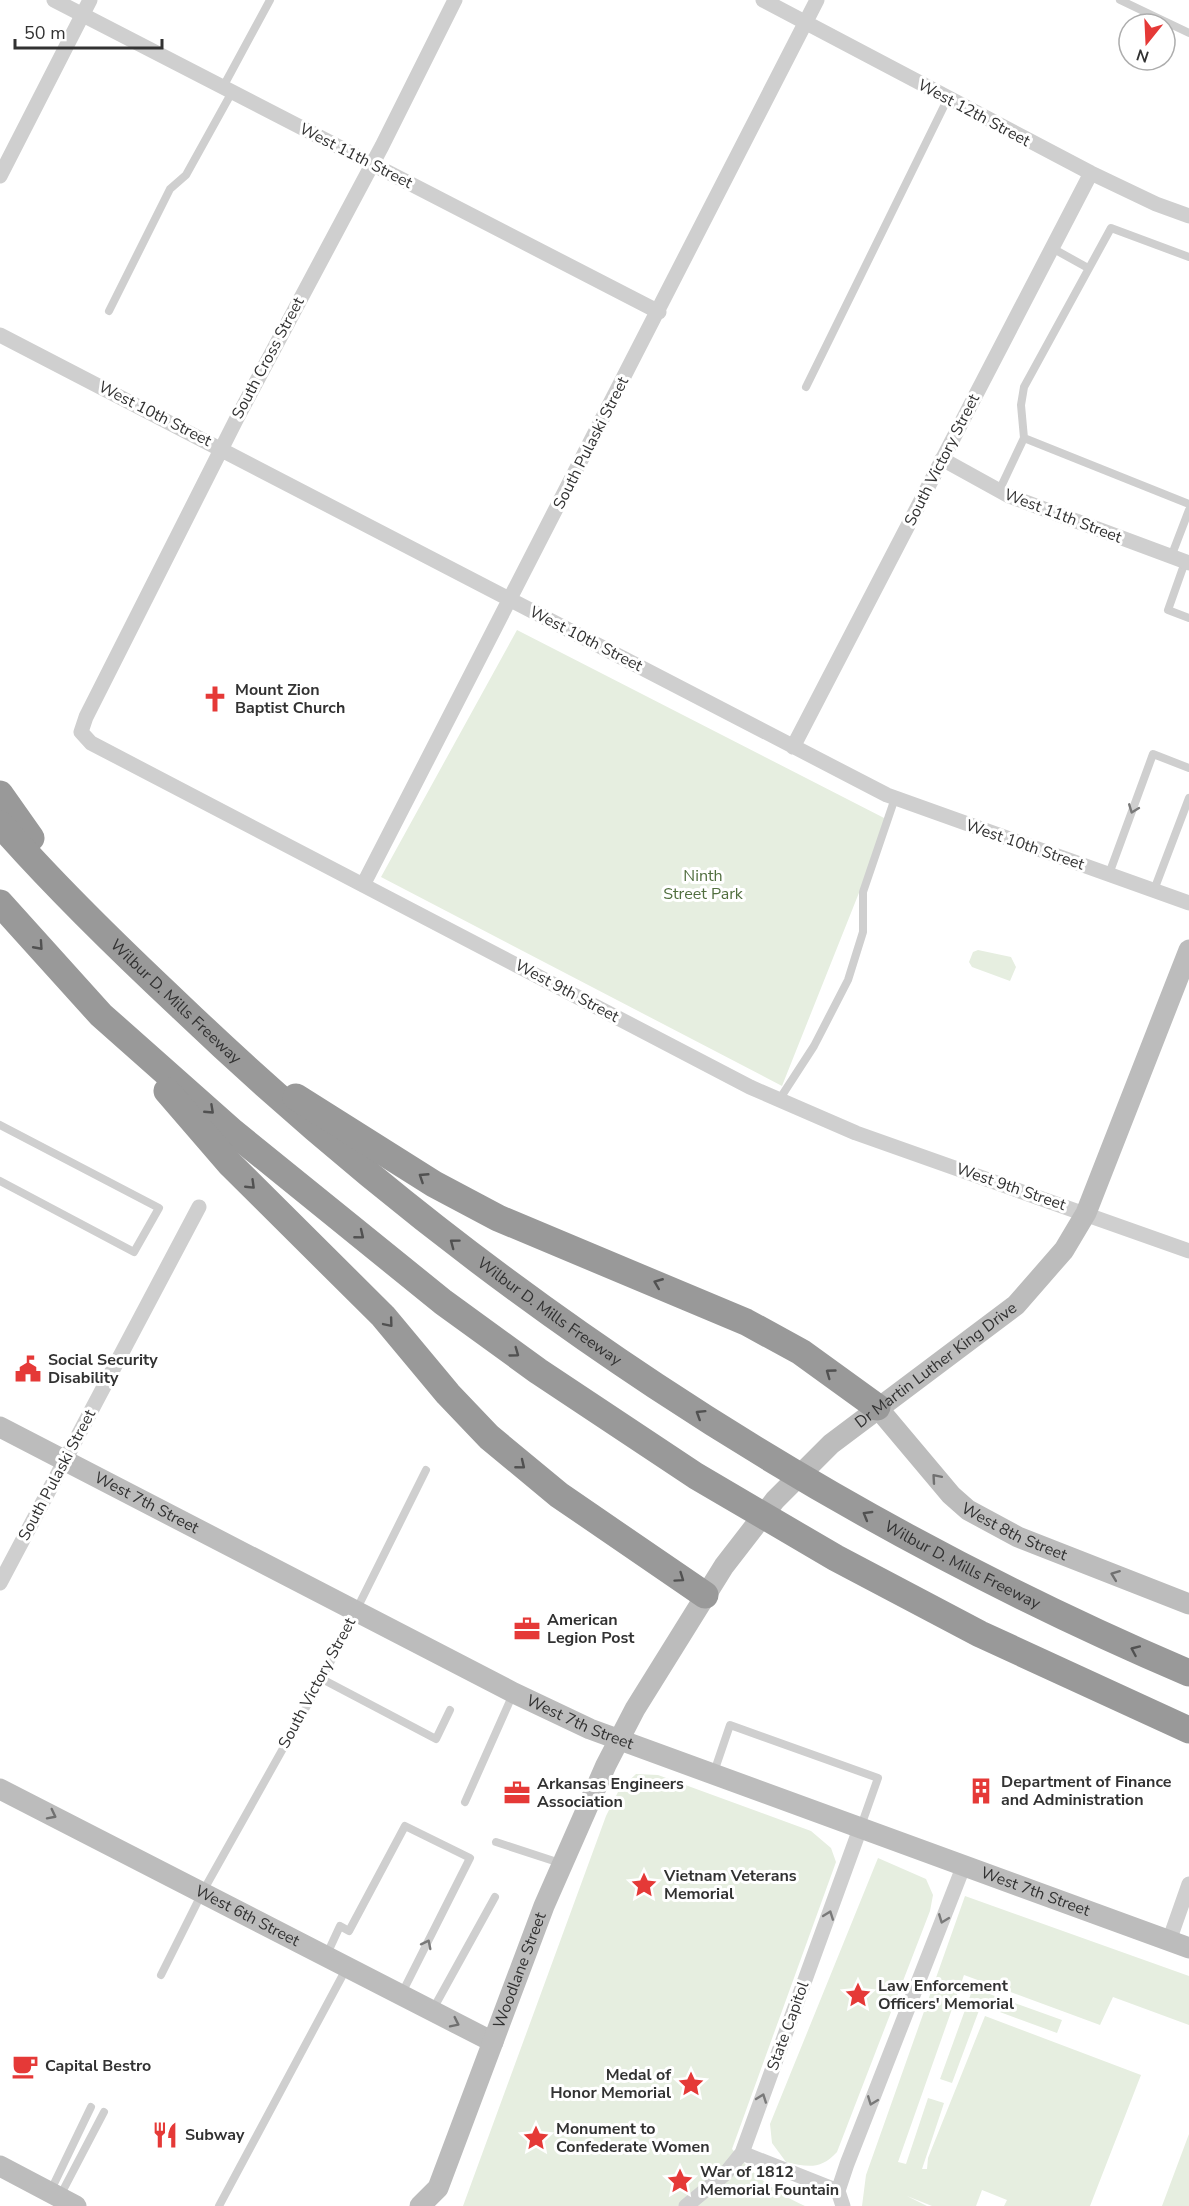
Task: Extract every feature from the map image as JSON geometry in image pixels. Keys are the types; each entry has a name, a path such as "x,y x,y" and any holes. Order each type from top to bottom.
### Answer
{"highway":[{"path":"0,794 82,911"},
{"name":"Wilbur D. Mills Freeway","path":"0,824 82,911 234,1058 311,1128 431,1226 509,1285 658,1388 934,1553 1002,1587 1189,1673"},
{"path":"0,903 230,1164 383,1316 448,1394 489,1437 559,1495 705,1595"},
{"path":"101,1015 233,1132 443,1302 618,1425 733,1498 902,1594 980,1634 1189,1730"},
{"path":"234,1058 434,1184 544,1239 661,1284 746,1322 801,1352 877,1407"}],"street":[{"name":"West 11th Street","path":"54,0 659,312"},
{"path":"0,176 5,155 90,0"},
{"name":"South Cross Street","path":"85,719 221,448 372,163 455,0"},
{"name":"West 12th Street","path":"763,0 947,100 1091,173 1156,204 1189,216"},
{"name":"South Pulaski Street","path":"363,885 659,312 817,0"},
{"name":"South Victory Street","path":"793,747 1091,173"},
{"name":"West 10th Street","path":"0,335 895,798 1189,903"},
{"name":"West 11th Street","path":"942,459 999,491 1182,560"},
{"name":"West 9th Street","path":"85,719 81,732 91,743 779,1100 856,1132 1086,1212 1189,1251"},
{"name":"Dr Martin Luther King Drive","path":"619,1740 635,1709 705,1595 724,1566 775,1500 831,1444 877,1407 1016,1305 1064,1250 1086,1212 1189,950"},
{"name":"South Pulaski Street","path":"0,1583 199,1207"},
{"name":"West 8th Street","path":"877,1407 932,1473 968,1510 1018,1537 1189,1604"},
{"name":"West 7th Street","path":"0,1427 514,1693 619,1740 714,1772 1189,1948"},
{"name":"Woodlane Street","path":"435,2197 562,1864 619,1740"},
{"name":"West 6th Street","path":"0,1789 493,2042"},
{"name":"State Capitol","path":"686,2206 725,2174 741,2153 861,1827"},
{"path":"741,2153 841,2199 964,1865"},
{"path":"1169,1941 1189,1884"},
{"path":"0,2166 57,2200"},
{"path":"420,2206 435,2197"}],"lane":[{"path":"109,311 170,189 186,175 270,0"},
{"path":"1120,0 1189,33"},
{"path":"806,387 947,100"},
{"path":"999,491 1024,438 1022,405 1024,387 1111,228 1189,257"},
{"path":"1052,248 1088,267"},
{"path":"1024,438 1189,504"},
{"path":"1189,510 1182,560 1168,610 1189,618"},
{"path":"1109,874 1153,754 1189,768"},
{"path":"779,1100 814,1046 848,980 862,932 863,892 895,798"},
{"path":"1154,890 1189,798"},
{"path":"0,1125 159,1208 134,1252 0,1181"},
{"name":"South Victory Street","path":"161,1976 202,1893 322,1678 426,1470"},
{"path":"322,1678 436,1738 450,1710"},
{"path":"465,1802 514,1693"},
{"path":"714,1772 730,1725 878,1778 861,1827"},
{"path":"325,1957 340,1926 349,1931 405,1826 470,1858 400,1996"},
{"path":"495,1842 562,1864"},
{"path":"432,2012 495,1897"},
{"path":"219,2206 347,1968"},
{"path":"57,2200 91,2107"},
{"path":"57,2200 104,2112"}],"green space":[{"name":"Ninth Street Park","path":"517,630 888,820 782,1086 381,877"},
{"path":"978,950 1011,957 1016,967 1010,981 972,967 969,962 973,952"},
{"path":"636,1774 658,1775 811,1831 831,1848 836,1862 732,2149 765,2182 783,2195 805,2206 463,2206 606,1816 619,1790"},
{"path":"878,1858 926,1879 933,1895 930,1911 837,2152 825,2162 813,2166 786,2162 772,2143 770,2124"},
{"path":"965,1896 1189,1976 1189,2025 1113,1997 1100,2025 964,1975 898,2162 906,2164 928,2098 944,2103 922,2169 927,2169 928,2158 985,2016 1141,2075 1090,2206 1004,2206 1007,2200 982,2190 976,2206 932,2206 907,2196 927,2206 862,2206 866,2175"},
{"path":"973,1988 1062,2020 1057,2033 981,2005 952,2083 940,2079"},
{"path":"1189,2134 1189,2206 1162,2206"}],"place":[{"name":"Mount Zion Baptist Church","path":"215,699"},
{"name":"Social Security Disability","path":"28,1369"},
{"name":"American Legion Post","path":"527,1629"},
{"name":"Department of Finance and Administration","path":"981,1791"},
{"name":"Arkansas Engineers Association","path":"517,1793"},
{"name":"Vietnam Veterans Memorial","path":"644,1885"},
{"name":"Law Enforcement Officers' Memorial","path":"858,1995"},
{"name":"Capital Bestro","path":"25,2066"},
{"name":"Medal of Honor Memorial","path":"691,2084"},
{"name":"Subway","path":"165,2135"},
{"name":"Monument to Confederate Women","path":"536,2138"},
{"name":"War of 1812 Memorial Fountain","path":"680,2181"}]}
